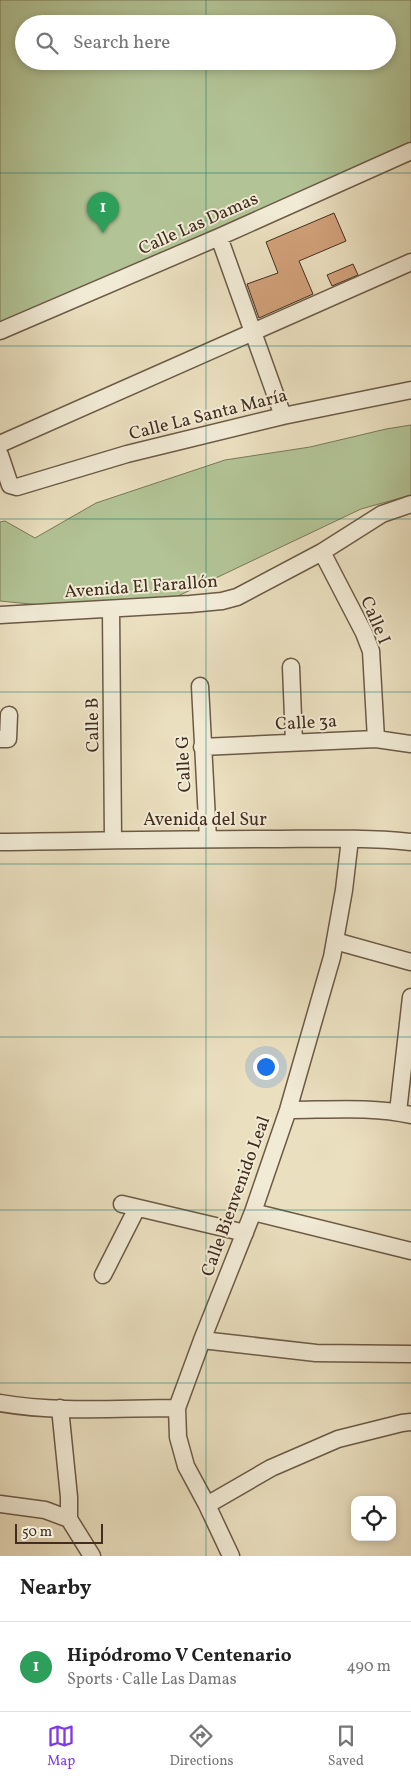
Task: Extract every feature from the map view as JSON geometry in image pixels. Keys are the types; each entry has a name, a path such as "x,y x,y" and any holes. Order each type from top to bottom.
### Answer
{"street":[{"name":"Calle Las Damas","path":"0,331 220,237 411,151"},
{"path":"220,237 283,416"},
{"path":"0,444 411,262"},
{"name":"Calle La Santa María","path":"0,455 10,485 17,487 127,454 283,416 411,390"},
{"name":"Avenida El Farallón","path":"0,615 222,601 237,597 322,552 382,514 411,504"},
{"name":"Calle I","path":"322,552 364,633 371,652 376,739"},
{"name":"Calle B","path":"111,609 114,840"},
{"path":"291,667 294,742"},
{"name":"Calle G","path":"200,686 208,839"},
{"path":"4,739 9,715"},
{"name":"Calle 3a","path":"202,747 376,739 411,744"},
{"name":"Avenida del Sur","path":"0,842 208,839 350,839 411,842"},
{"name":"Calle Bienvenido Leal","path":"231,1556 186,1466 178,1436 177,1408 253,1212 288,1110 332,957 344,890 350,839"},
{"path":"335,941 411,962"},
{"path":"288,1110 405,1113 411,997"},
{"path":"103,1274 130,1206 245,1233"},
{"path":"253,1212 411,1251"},
{"path":"202,1340 316,1353 411,1354"},
{"path":"0,1403 60,1408 177,1408"},
{"path":"60,1408 69,1497 69,1520 92,1556"},
{"path":"207,1505 271,1468 338,1439 411,1422"},
{"path":"0,1504 45,1510 69,1520"}],"green space":[{"path":"0,0 411,0 411,144 0,323"},
{"path":"411,425 411,495 361,509 157,606 91,610 0,601 0,522 5,521 35,538 96,503 225,460 310,447"}],"building":[{"path":"334,213 346,241 299,261 313,294 259,318 247,284 278,273 266,242"},
{"path":"353,264 358,275 332,286 327,275"}],"place":[{"name":"Hipódromo V Centenario","path":"103,233"}]}
